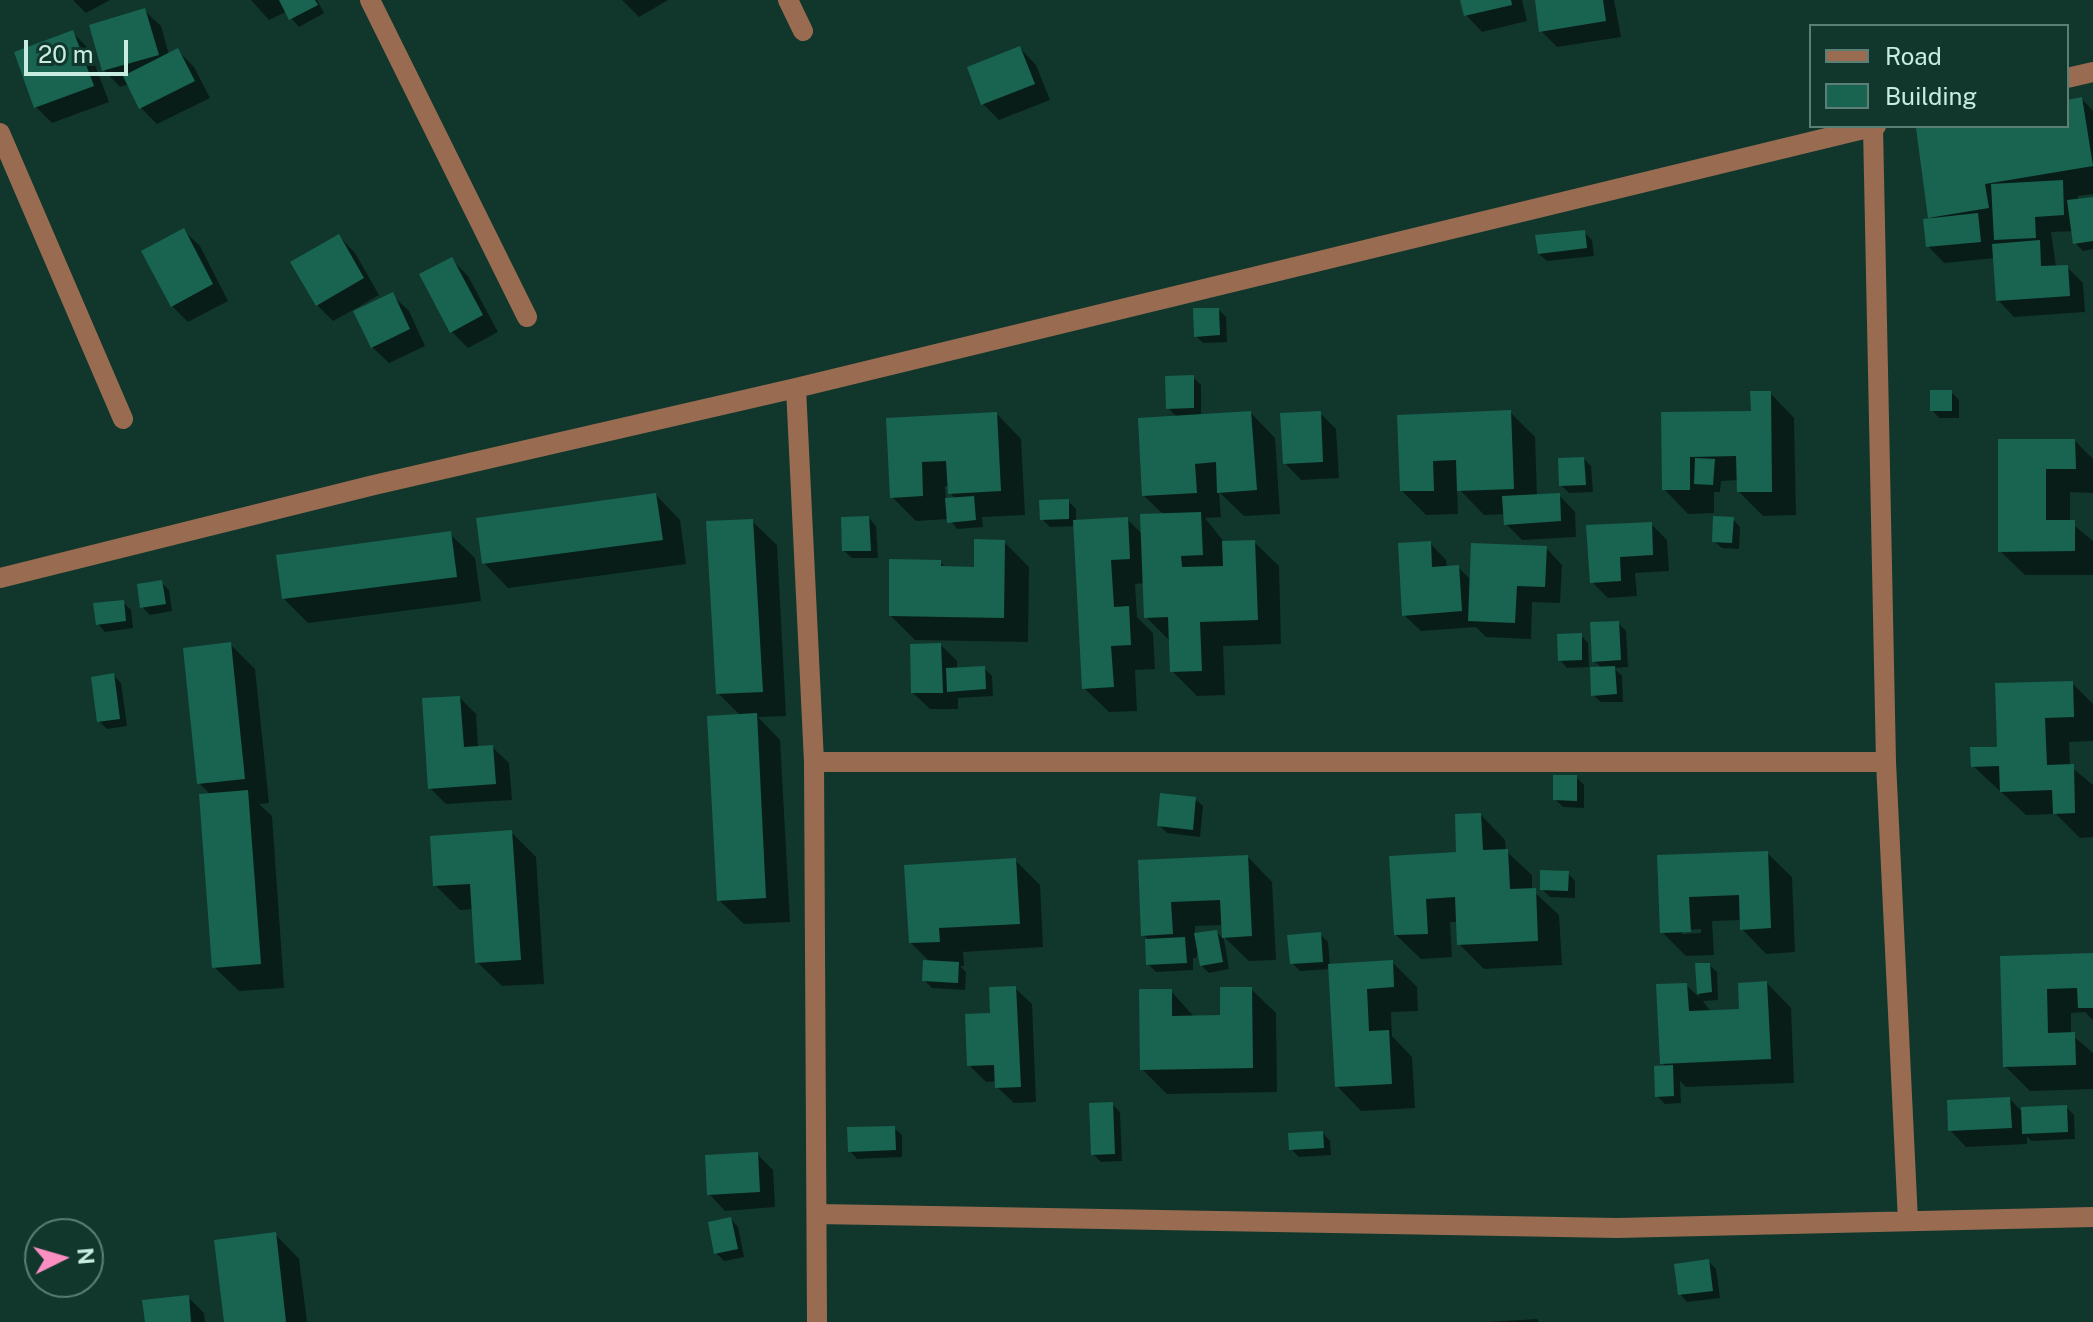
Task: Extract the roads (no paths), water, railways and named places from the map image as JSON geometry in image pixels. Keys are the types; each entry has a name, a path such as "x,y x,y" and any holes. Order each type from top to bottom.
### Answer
{"street":[{"path":"370,0 527,317"},
{"path":"788,0 803,31"},
{"path":"2069,78 2093,72"},
{"path":"0,578 374,485 796,388 1866,128"},
{"path":"1874,128 1886,762 1908,1221"},
{"path":"0,133 123,419"},
{"path":"796,388 814,762 817,1322"},
{"path":"814,762 1886,762"},
{"path":"818,1214 1617,1228 2093,1217"}]}
